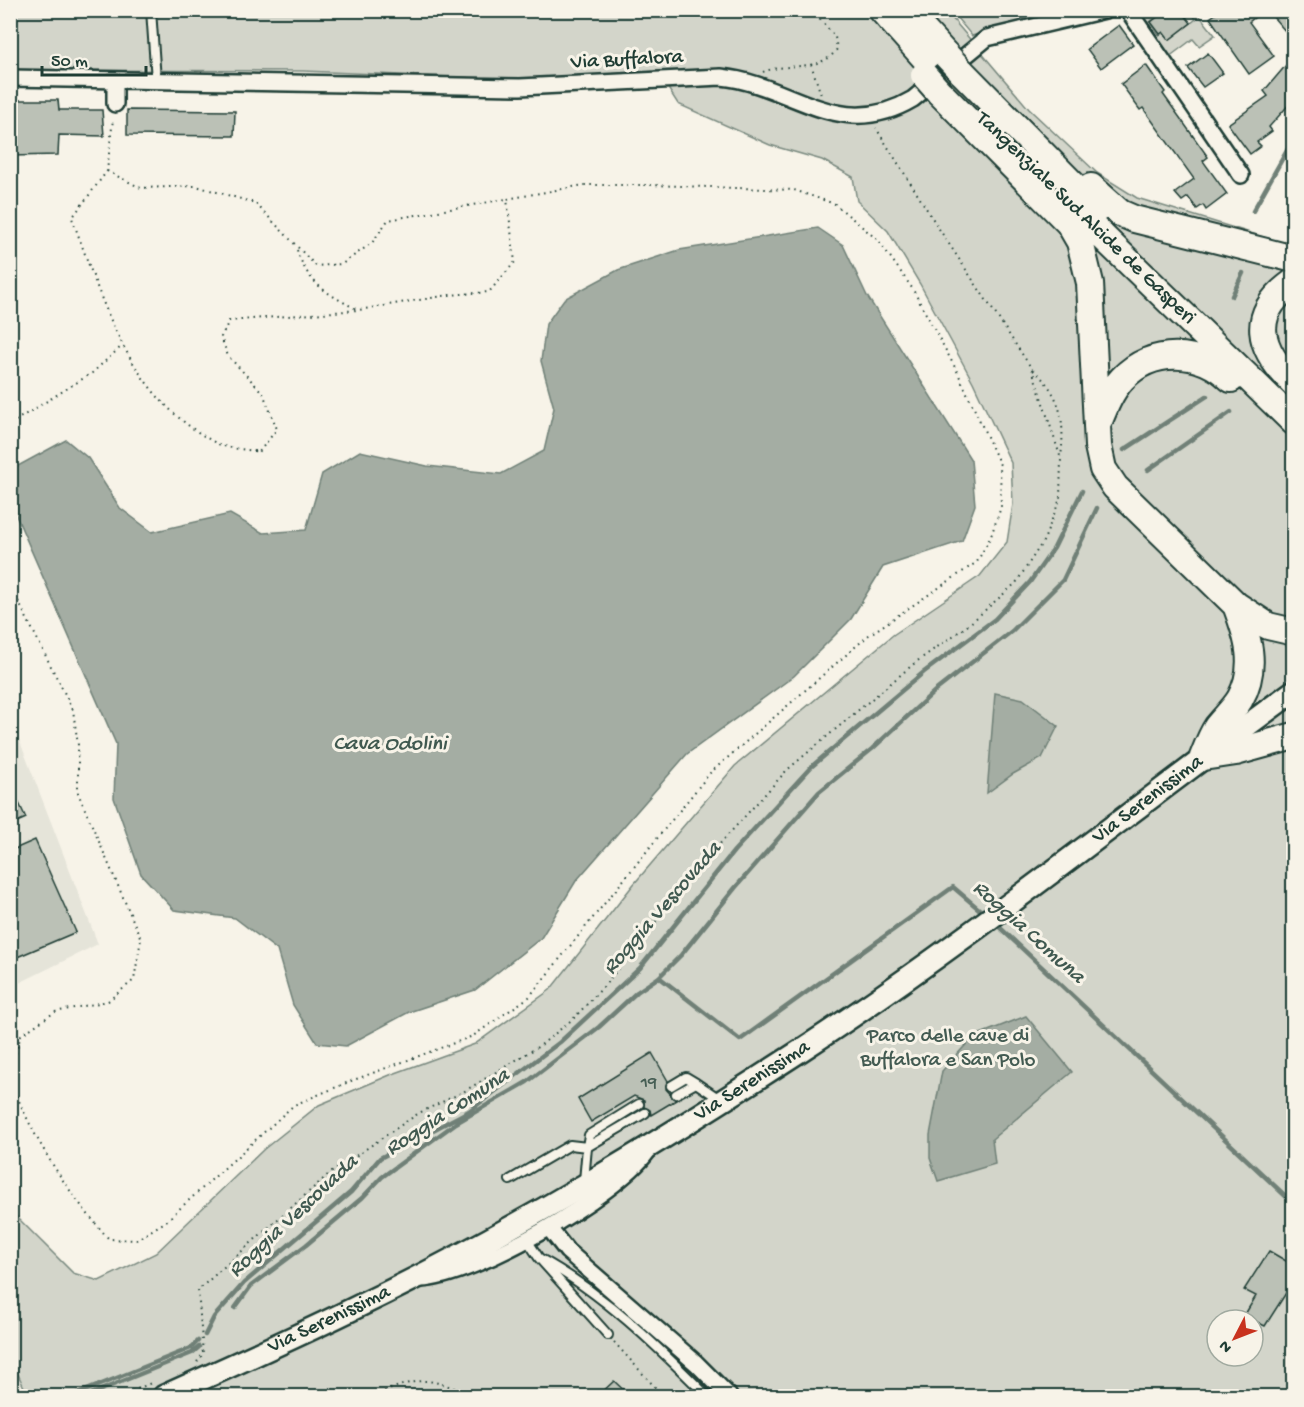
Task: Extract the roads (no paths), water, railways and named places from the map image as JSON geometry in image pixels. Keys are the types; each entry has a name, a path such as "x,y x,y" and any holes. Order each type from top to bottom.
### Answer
{"highway":[{"name":"Tangenziale Sud Alcide de Gasperi","path":"882,10 907,40 1293,422"},
{"name":"Tangenziale Sud Alcide de Gasperi","path":"905,10 942,74 986,99 1293,399"},
{"path":"942,74 1069,223 1080,242 1090,282 1098,446 1103,469 1115,487 1236,605 1268,626 1293,632"},
{"path":"986,99 1031,128 1120,213 1134,219 1293,259"},
{"path":"1293,282 1274,300 1262,325 1269,355 1293,383"},
{"path":"1097,427 1109,397 1136,367 1158,357 1178,355 1206,361 1227,375 1293,439"},
{"path":"1203,757 1215,729 1240,699 1248,679 1251,658 1248,637 1236,605"},
{"path":"1203,757 1236,752 1293,736"}],"main road":[{"name":"Via Serenissima","path":"159,1390 361,1305 652,1145 889,991 1293,691"}],"street":[{"name":"Via Buffalora","path":"10,78 520,87 721,76 744,81 826,112 854,117 884,113 913,99 987,38 1105,10"},
{"path":"1128,10 1241,175"},
{"path":"115,80 115,105"},
{"path":"410,1279 448,1276 549,1228 622,1179 652,1145"},
{"path":"549,1228 567,1251 696,1362 729,1396"}],"lane":[{"path":"151,10 156,80"},
{"path":"671,1086 686,1077 722,1101"},
{"path":"676,1094 696,1083"},
{"path":"584,1184 589,1135 639,1104"},
{"path":"510,1180 570,1144 588,1147 645,1113"},
{"path":"527,1240 539,1258 608,1335"},
{"path":"539,1258 567,1273 662,1351 707,1396"}],"water":[{"name":"Cava Odolini","path":"818,228 843,245 867,296 971,460 975,505 962,541 883,567 851,619 794,676 687,754 576,881 541,938 475,990 409,1012 346,1046 317,1043 293,1005 277,950 235,918 174,910 141,874 114,798 116,744 11,504 11,485 16,467 66,440 88,458 120,508 152,532 230,514 263,533 306,530 322,474 360,451 427,466 501,474 544,451 554,408 541,361 546,324 564,299 618,270 679,250"},
{"path":"995,693 1023,699 1058,726 1042,758 1013,774 987,793"},
{"path":"1026,1016 1072,1072 992,1139 995,1164 938,1181 930,1158 930,1135 942,1071 973,1037"}],"waterway":[{"name":"Roggia Vescovada","path":"1253,211 1294,138"},
{"name":"Roggia Vescovada","path":"1232,296 1243,273"},
{"name":"Roggia Vescovada","path":"1124,450 1207,396"},
{"name":"Roggia Comuna","path":"1148,470 1231,412"},
{"name":"Roggia Vescovada","path":"205,1335 214,1317 244,1283 351,1192 380,1158 469,1111 560,1042 640,968 734,851 811,767 924,672 995,619 1030,582 1054,548 1082,491"},
{"name":"Roggia Comuna","path":"235,1308 251,1286 306,1245 362,1198 382,1177 456,1123 527,1082 599,1027 637,992 659,977 681,955 735,888 819,792 872,749 935,691 1012,631 1063,580 1097,508"},
{"name":"Roggia Comuna","path":"659,977 740,1040 953,887 986,915"},
{"name":"Roggia Comuna","path":"995,923 1294,1204"},
{"name":"Roggia Vescovada","path":"72,1396 191,1348 198,1341"},
{"name":"Roggia Comuna","path":"86,1396 192,1353 199,1347"}],"park label":[{"name":"Parco delle cave di Buffalora e San Polo","path":"948,1049"}]}
